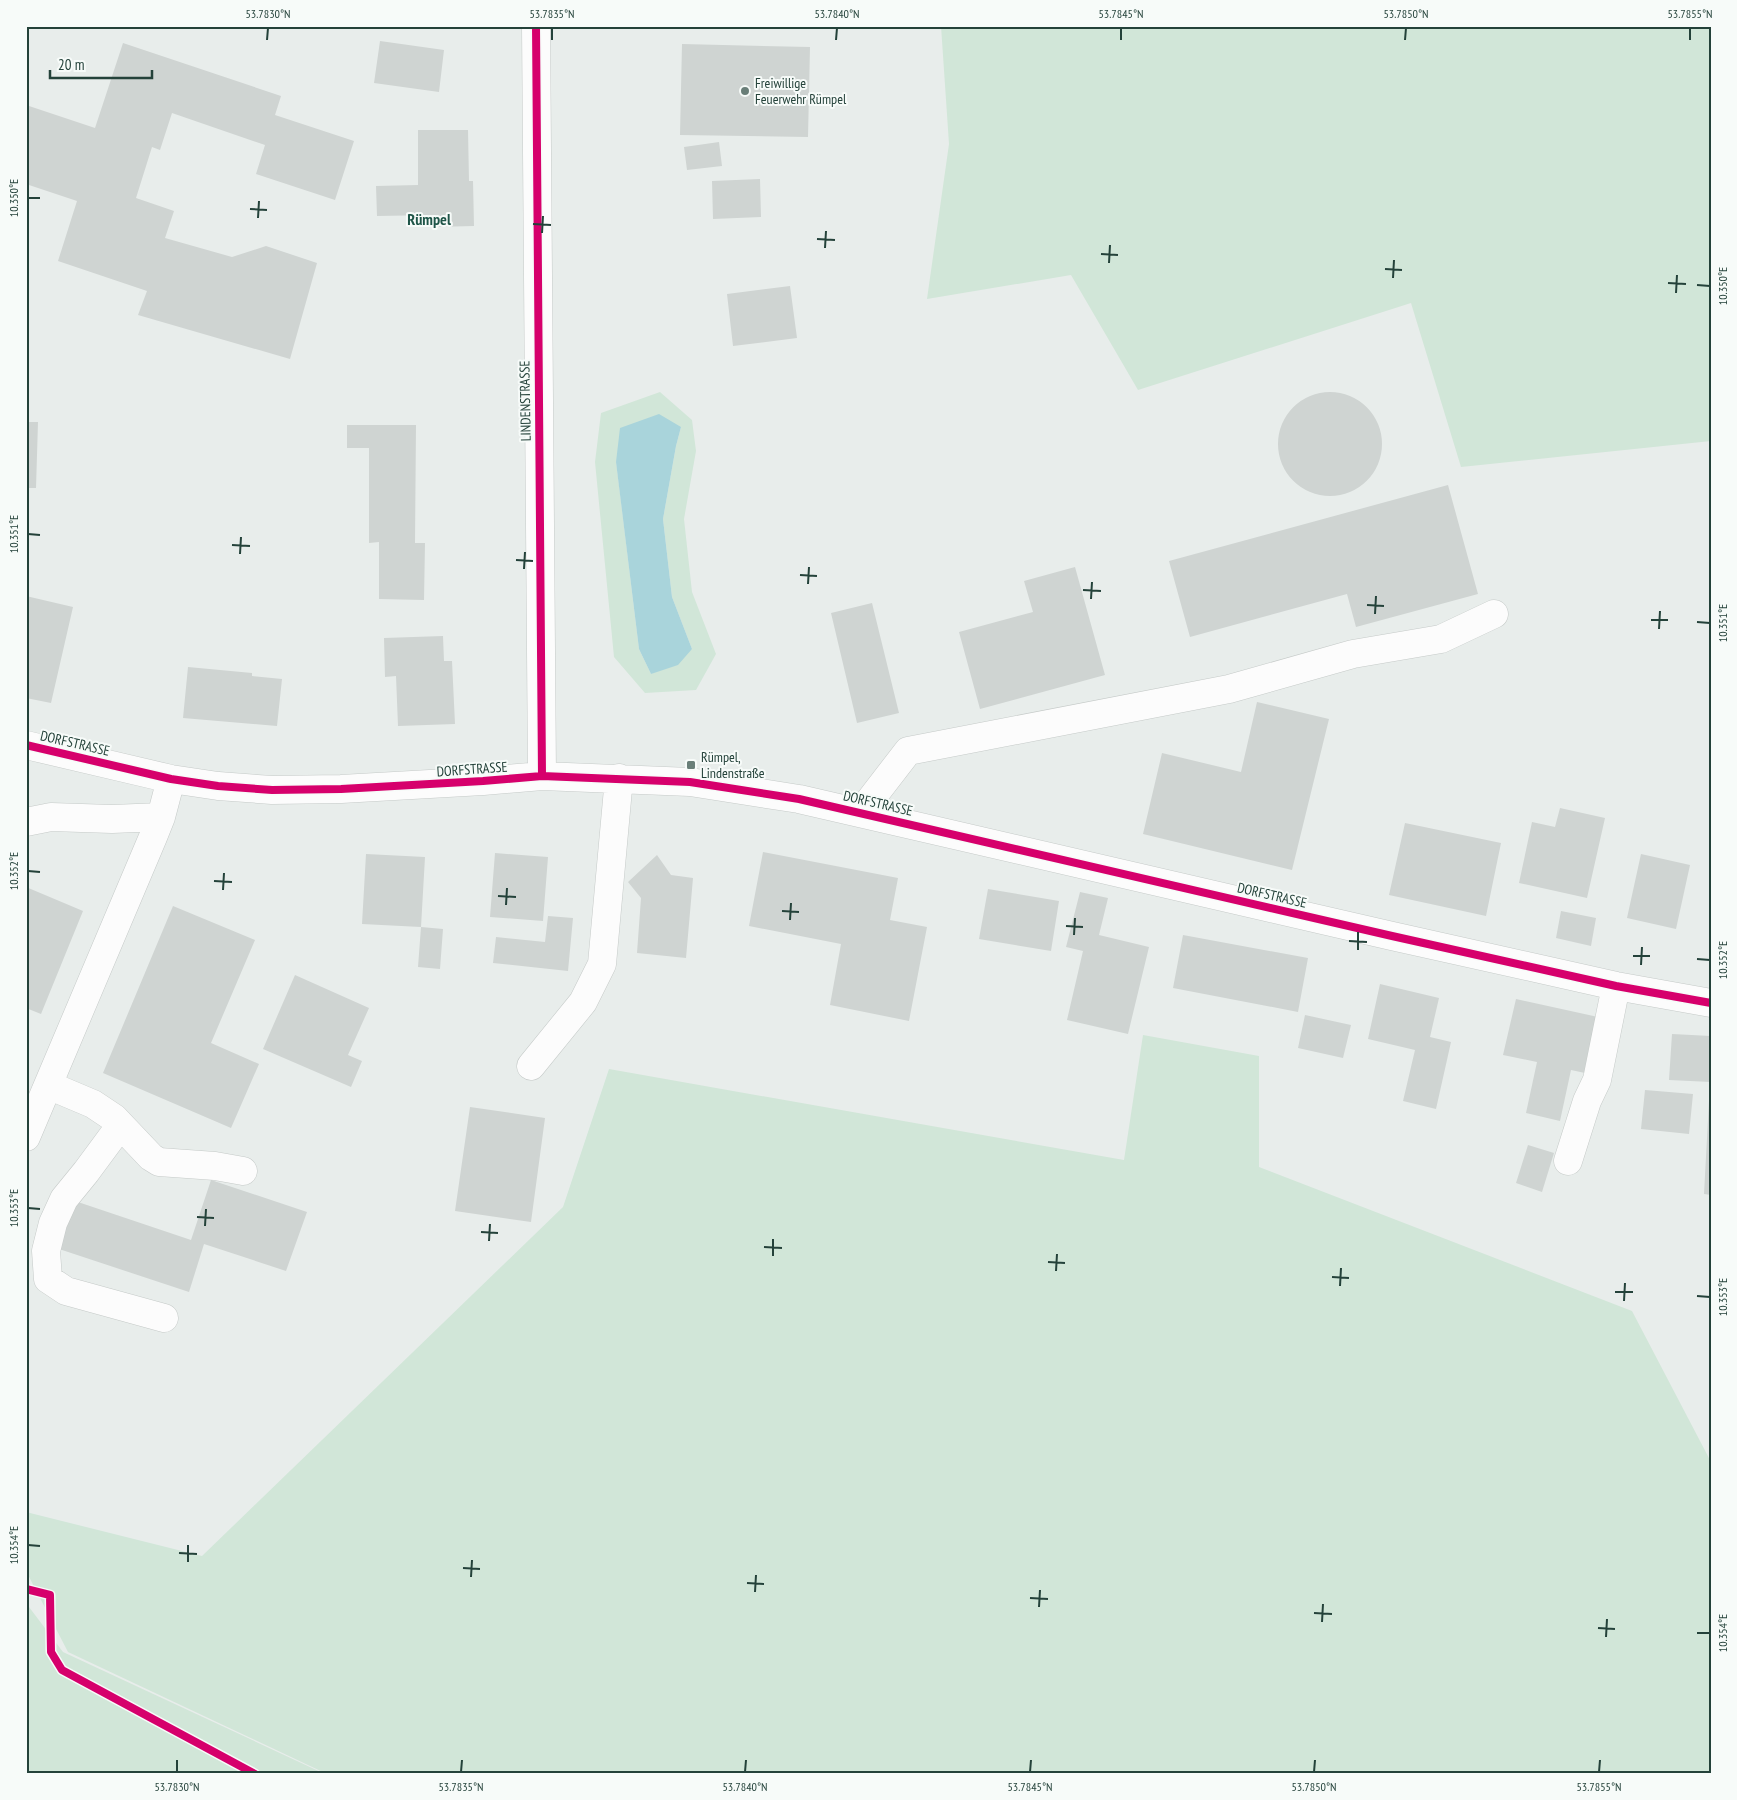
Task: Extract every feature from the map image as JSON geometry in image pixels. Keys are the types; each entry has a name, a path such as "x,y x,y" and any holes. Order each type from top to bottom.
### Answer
{"street":[{"name":"LINDENSTRASSE","path":"536,26 542,776"},
{"path":"861,812 908,751 1229,689 1353,654 1441,638 1494,614"},
{"name":"DORFSTRASSE","path":"26,745 171,779 218,786 272,790 341,789 542,776 619,778 699,784 799,799 1616,986 1711,1003"},
{"path":"531,1066 583,1002 602,964 619,778"},
{"path":"26,1137 39,1091 161,817 171,779"},
{"path":"26,822 51,817 112,819 161,817"},
{"path":"1568,1161 1597,1080 1616,986"},
{"path":"39,1091 93,1104 114,1118 151,1157 159,1162 214,1166 243,1172"},
{"path":"120,1126 64,1199 53,1223 46,1251 48,1279 66,1291 164,1318"}],"green space":[{"path":"941,26 1711,26 1711,441 1461,467 1411,303 1138,390 1071,275 927,299 949,144"},
{"path":"660,392 692,420 696,451 684,519 692,592 716,654 696,690 645,693 614,657 595,462 601,413","holes":["681,427 663,519 672,597 692,649 651,674 639,649 616,461"]},
{"path":"1143,1035 1259,1056 1259,1167 1632,1311 1711,1462 1711,1774 327,1774 68,1652 26,1571 26,1512 202,1556 563,1207 609,1069 1124,1160"},
{"path":"26,1603 63,1652 325,1774 26,1774"}],"water":[{"path":"659,414 681,427 663,519 672,597 692,649 678,665 651,674 639,649 616,462 620,428"}],"building":[{"path":"380,41 444,50 439,92 374,83"},
{"path":"123,43 281,96 275,115 354,141 335,200 256,174 265,145 172,113 160,150 152,147 136,198 174,211 165,238 232,257 266,246 317,263 290,359 138,315 147,291 58,261 77,201 26,184 26,105 95,128"},
{"name":"Freiwillige Feuerwehr Rümpel","path":"682,44 810,47 808,137 680,135"},
{"path":"418,130 468,130 469,181 473,181 474,226 434,227 434,215 377,216 376,186 418,185"},
{"path":"719,142 722,166 687,170 684,147"},
{"path":"760,179 761,217 713,219 712,181"},
{"path":"790,286 797,338 733,346 727,294"},
{"path":"1330,392 1350,396 1359,400 1367,407 1374,415 1378,424 1382,444 1378,464 1374,473 1367,481 1359,488 1350,492 1330,496 1310,492 1301,488 1293,481 1286,473 1282,464 1278,444 1282,424 1286,415 1293,407 1301,400 1310,396"},
{"path":"26,422 38,422 36,488 26,488"},
{"path":"347,425 416,425 415,543 425,543 424,600 379,599 379,542 369,543 369,448 347,448"},
{"path":"1448,485 1478,594 1356,627 1347,594 1190,637 1169,561"},
{"path":"1075,567 1105,675 980,709 959,632 1033,612 1024,581"},
{"path":"26,596 73,607 51,703 26,698"},
{"path":"872,603 899,713 857,723 831,613"},
{"path":"443,636 444,661 452,661 455,724 398,726 396,676 385,677 384,638"},
{"path":"188,667 252,673 252,676 282,679 277,726 183,718"},
{"path":"1257,702 1329,719 1292,870 1143,834 1162,753 1241,772"},
{"path":"1560,808 1605,818 1587,898 1519,883 1532,822 1555,827"},
{"path":"1405,823 1501,843 1486,916 1389,895"},
{"path":"763,852 898,878 890,920 927,927 909,1021 830,1005 841,944 749,926"},
{"path":"495,853 548,857 543,921 490,917"},
{"path":"366,854 425,857 421,927 362,924"},
{"path":"1641,854 1690,865 1676,929 1627,918"},
{"path":"657,855 671,875 693,878 686,958 637,953 641,898 628,882"},
{"path":"26,887 83,911 41,1014 26,1008"},
{"path":"988,889 1059,901 1051,951 979,939"},
{"path":"1080,892 1108,898 1099,935 1149,947 1128,1034 1067,1020 1083,951 1066,947"},
{"path":"173,906 255,940 211,1043 259,1064 231,1128 103,1073"},
{"path":"1561,911 1596,918 1591,946 1556,938"},
{"path":"548,916 573,918 568,971 493,963 496,937 545,942"},
{"path":"421,927 443,929 440,969 418,967"},
{"path":"1183,935 1308,958 1298,1012 1173,988"},
{"path":"295,975 369,1008 348,1055 362,1061 351,1087 263,1049"},
{"path":"1380,984 1439,998 1430,1037 1451,1042 1436,1109 1403,1101 1415,1050 1368,1039"},
{"path":"1516,999 1598,1017 1585,1073 1571,1070 1560,1121 1526,1113 1537,1062 1503,1055"},
{"path":"1305,1015 1351,1025 1343,1058 1298,1048"},
{"path":"1672,1034 1711,1036 1711,1082 1669,1080"},
{"path":"1645,1090 1693,1094 1689,1134 1641,1129"},
{"path":"1709,1101 1711,1101 1711,1195 1704,1194"},
{"path":"470,1107 545,1118 531,1222 455,1211"},
{"path":"1528,1145 1554,1153 1542,1192 1516,1183"},
{"path":"211,1180 307,1212 286,1271 204,1244 189,1292 56,1248 72,1200 191,1240"}],"cycle path":[{"path":"536,26 542,776"},
{"path":"26,745 171,779 218,786 272,790 341,789 542,776 690,782 799,799 1392,936 1616,986 1711,1003"},
{"path":"26,1589 50,1595 51,1652 62,1670 255,1774"}],"place":[{"name":"Freiwillige Feuerwehr Rümpel","path":"745,91"},
{"name":"Rümpel, Lindenstraße","path":"691,765"}],"district":[{"name":"Rümpel","path":"429,219"}]}
